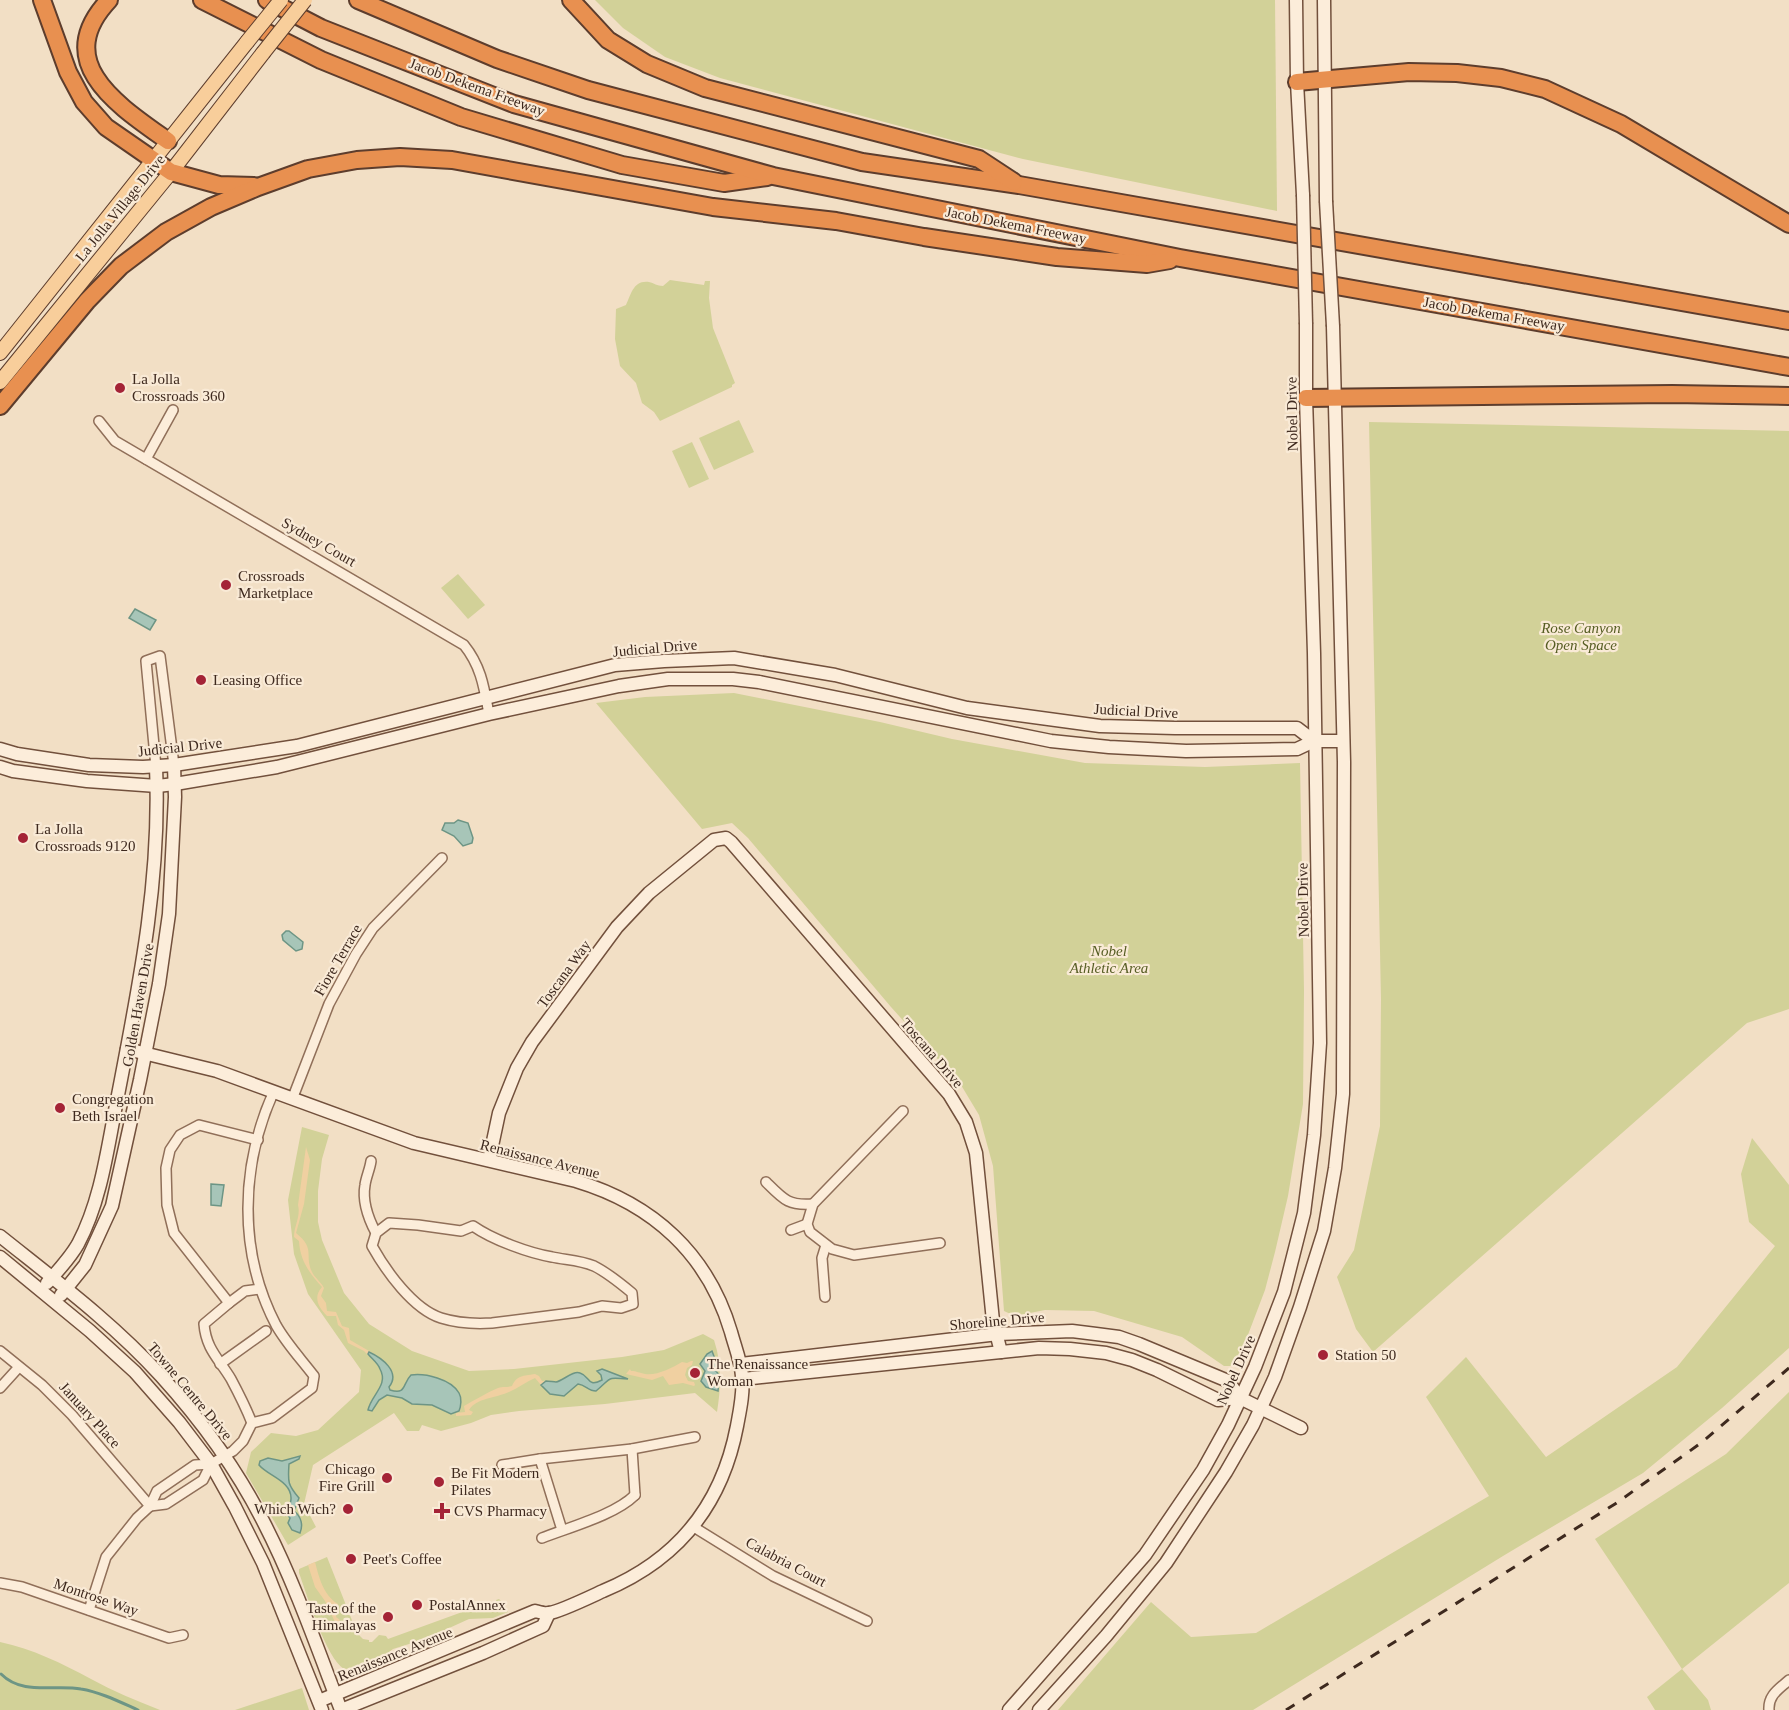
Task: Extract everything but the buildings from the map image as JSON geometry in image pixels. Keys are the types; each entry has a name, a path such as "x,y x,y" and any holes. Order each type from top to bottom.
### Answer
{"highway":[{"path":"42,0 68,72 84,102 106,127 171,172 219,185 258,187"},
{"path":"109,0 96,14 87,34 87,61 94,76 125,111 168,141"},
{"path":"202,0 321,60 458,116 520,136 622,165 724,183 773,177"},
{"name":"Jacob Dekema Freeway","path":"267,0 321,28 514,104 773,177 1180,258 1789,367"},
{"path":"357,0 497,59 588,90 862,162 1019,185 1789,321"},
{"path":"571,0 608,40 647,64 705,88 979,159 1019,185"},
{"path":"1297,82 1409,72 1457,73 1501,78 1545,89 1621,124 1789,224"},
{"path":"0,406 87,302 121,266 166,232 211,207 258,187 308,170 357,160 400,157 452,160 713,207 836,221 924,237 1057,256 1147,264 1180,258"},
{"path":"1306,398 1661,394 1789,396"}],"main road":[{"name":"La Jolla Village Drive","path":"0,353 280,0"},
{"name":"La Jolla Village Drive","path":"0,382 171,172 305,0"}],"street":[{"name":"Nobel Drive","path":"1009,1710 1145,1555 1203,1470 1255,1367 1284,1292 1304,1213 1314,1135 1320,1043 1314,652 1296,0"},
{"path":"1040,1710 1106,1636 1166,1563 1226,1472 1262,1408 1307,1286 1324,1231 1335,1168 1343,1094 1343,741 1333,326 1326,201 1324,0"},
{"path":"146,459 173,410"},
{"name":"Sydney Court","path":"99,421 115,441 464,645 475,659 489,714"},
{"path":"156,767 146,661 160,656 174,765"},
{"name":"Judicial Drive","path":"0,749 17,754 89,765 156,767 174,765 297,746 615,666 734,658 835,675 967,708 1100,726 1187,729 1297,728 1314,741"},
{"name":"Judicial Drive","path":"0,767 13,771 87,781 157,786 175,784 277,767 489,714 619,686 668,679 734,679 759,682 1051,741 1109,747 1186,751 1297,749 1314,741 1343,741"},
{"name":"Golden Haven Drive","path":"55,1303 85,1265 112,1206 159,984 169,915 174,765"},
{"name":"Golden Haven Drive","path":"41,1291 63,1266 78,1243 94,1204 107,1151 141,982 151,912 156,849 156,767"},
{"name":"Toscana Drive","path":"714,840 726,838 731,842 949,1094 966,1122 976,1153 993,1321 1001,1352"},
{"name":"Toscana Way","path":"489,1160 499,1113 517,1068 532,1042 617,927 649,893 714,840"},
{"name":"Fiore Terrace","path":"293,1098 330,1004 356,954 374,928 442,858"},
{"name":"Renaissance Avenue","path":"127,1048 217,1071 414,1143 597,1187 625,1199 659,1222 690,1252 710,1280 729,1324 741,1364 743,1380 739,1414 727,1467 710,1502 692,1526 662,1558 619,1584 549,1613 536,1611 335,1694 320,1705"},
{"path":"252,1423 272,1418 312,1388 314,1380 277,1327 260,1289 250,1250 247,1214 251,1170 268,1104 274,1091"},
{"path":"903,1111 813,1204 807,1224 810,1232 832,1249 855,1255 940,1244"},
{"path":"229,1303 174,1233 167,1205 166,1168 170,1150 180,1135 200,1125 258,1140"},
{"path":"371,1161 365,1186 365,1200 367,1216 376,1233 372,1246 381,1262 409,1295 440,1318 479,1324 579,1312 602,1306 621,1308 633,1304 632,1293 614,1277 593,1266 579,1261 534,1253 485,1235 473,1226 461,1231 389,1223 376,1233"},
{"path":"766,1182 786,1201 798,1205 813,1204"},
{"path":"791,1230 807,1224"},
{"name":"Towne Centre Drive","path":"0,1236 117,1332 161,1376 194,1414 224,1456 264,1522 285,1568 341,1710"},
{"path":"825,1297 822,1258 826,1245"},
{"name":"Towne Centre Drive","path":"0,1257 90,1331 135,1372 179,1422 211,1464 236,1507 269,1575 320,1705"},
{"path":"89,1610 106,1557 137,1518 150,1506 157,1491 195,1465 211,1464 243,1441 252,1423 245,1405 210,1350 204,1324 245,1291 260,1289"},
{"path":"220,1364 266,1331"},
{"name":"Shoreline Drive","path":"741,1364 998,1334 1072,1331 1119,1337 1161,1352 1227,1381 1240,1398 1301,1428"},
{"name":"Shoreline Drive","path":"743,1380 1039,1348 1071,1349 1106,1353 1132,1360 1218,1400 1240,1398"},
{"name":"January Place","path":"0,1351 42,1385 72,1415 150,1506"},
{"path":"0,1388 20,1367"},
{"path":"502,1465 632,1449 695,1437"},
{"path":"542,1538 638,1497 632,1449"},
{"path":"540,1459 562,1530"},
{"path":"150,1506 166,1504 203,1480 211,1464"},
{"name":"Calabria Court","path":"692,1526 773,1576 867,1622"},
{"name":"Montrose Way","path":"0,1583 22,1587 169,1638 183,1635"},
{"name":"Renaissance Avenue","path":"341,1710 490,1650 543,1626 549,1613"},
{"path":"1769,1710 1769,1702 1773,1694 1789,1680"}],"green space":[{"path":"595,0 1275,0 1277,211 1023,159 720,78 665,57 623,28"},
{"path":"670,280 704,285 705,281 710,281 709,298 713,328 735,383 732,387 660,421 654,412 642,403 636,383 620,366 615,339 616,309 626,305 633,289 639,283 649,282 663,286"},
{"path":"739,420 754,452 714,470 699,438"},
{"name":"Rose Canyon Open Space","path":"1369,422 1789,431 1789,1009 1747,1023 1373,1352 1356,1329 1337,1277 1354,1250 1380,1126 1381,999"},
{"path":"692,442 709,479 689,488 672,451"},
{"path":"458,574 485,605 468,619 441,588"},
{"name":"Nobel Athletic Area","path":"734,693 952,739 1085,763 1205,767 1300,763 1304,991 1303,1104 1288,1196 1265,1290 1238,1361 1232,1366 1224,1366 1182,1337 1094,1311 1045,1310 1015,1316 1004,1311 993,1166 979,1115 961,1085 891,1007 748,838 732,823 702,829 596,703 645,697"},
{"path":"302,1127 329,1135 322,1159 318,1191 318,1222 322,1240 344,1293 369,1324 412,1351 469,1371 514,1369 622,1357 664,1350 703,1334 714,1340 720,1367 717,1412 695,1393 491,1415 441,1431 422,1425 419,1431 407,1431 394,1413 313,1465 304,1504 316,1527 288,1545 246,1473 251,1452 271,1433 296,1436 318,1430 359,1392 361,1370 308,1294 294,1254 288,1200"},
{"path":"1752,1138 1789,1185 1789,1348 1722,1408 1643,1473 1253,1710 1058,1710 1151,1602 1191,1637 1256,1633 1489,1496 1426,1397 1466,1357 1546,1457 1677,1367 1775,1246 1749,1222 1741,1174"},
{"path":"1789,1392 1789,1583 1682,1669 1595,1539 1726,1454"},
{"path":"327,1557 357,1633 369,1642 379,1635 386,1636 388,1639 465,1611 467,1605 495,1606 496,1600 499,1599 508,1612 493,1618 469,1619 425,1639 393,1649 381,1658 360,1668 344,1669 337,1663 324,1640 299,1573 299,1569"},
{"path":"0,1642 47,1657 116,1692 160,1710 0,1710"},
{"path":"1682,1669 1708,1700 1711,1710 1655,1710 1647,1697"},
{"path":"302,1688 309,1710 235,1710"}],"sand":[{"path":"306,1147 310,1160 304,1204 296,1233 306,1243 312,1272 324,1288 321,1296 326,1303 327,1311 336,1312 342,1326 349,1328 350,1340 376,1355 368,1354 371,1358 364,1351 348,1343 344,1330 338,1325 336,1316 327,1316 321,1309 317,1298 322,1287 306,1266 299,1241 294,1237"},
{"path":"693,1361 692,1365 687,1368 685,1375 688,1381 694,1382 694,1386 683,1383 669,1385 663,1376 652,1380 626,1374 630,1369 643,1374 654,1374 682,1362"},
{"path":"535,1374 542,1381 546,1381 541,1385 535,1378 509,1392 476,1403 469,1410 473,1412 471,1415 456,1416 456,1413 465,1412 464,1406 485,1394 500,1387 512,1386 521,1377"},
{"path":"315,1562 325,1591 338,1604 336,1617 340,1620 338,1623 335,1622 315,1587 308,1565"}],"shaded area":[{"path":"135,609 156,620 150,630 129,618"},
{"path":"458,820 468,823 473,838 472,843 463,846 454,836 442,830 445,823 454,823"},
{"path":"286,931 303,942 302,949 296,951 283,940 282,935"},
{"path":"211,1184 224,1185 221,1206 211,1205"},
{"path":"712,1351 718,1367 716,1371 719,1375 718,1391 706,1387 701,1381 705,1371 700,1364"},
{"path":"369,1352 384,1362 391,1371 393,1376 390,1390 402,1390 411,1375 437,1378 450,1384 459,1393 461,1402 459,1411 451,1414 432,1405 412,1404 402,1398 387,1395 379,1400 372,1411 368,1410 382,1380 379,1367 368,1354"},
{"path":"602,1369 628,1379 609,1379 596,1391 578,1384 564,1396 550,1394 541,1385 546,1381 559,1381 577,1372 594,1383 602,1380 597,1371"},
{"path":"300,1456 299,1459 289,1464 288,1475 290,1486 299,1498 294,1511 301,1522 300,1533 292,1530 288,1523 290,1518 287,1514 291,1499 288,1488 259,1465 260,1461 268,1458 282,1461"}],"waterway":[{"path":"1,1674 10,1681 29,1687 88,1690 138,1710"}],"railway":[{"path":"1286,1710 1615,1504 1701,1443 1789,1368"}],"place":[{"name":"La Jolla Crossroads 360","path":"120,388"},
{"name":"Crossroads Marketplace","path":"226,585"},
{"name":"Leasing Office","path":"201,680"},
{"name":"La Jolla Crossroads 9120","path":"23,838"},
{"name":"Congregation Beth Israel","path":"60,1108"},
{"name":"Station 50","path":"1323,1355"},
{"name":"The Renaissance Woman","path":"695,1373"},
{"name":"Chicago Fire Grill","path":"387,1478"},
{"name":"Be Fit Modern Pilates","path":"439,1482"},
{"name":"Which Wich?","path":"348,1509"},
{"name":"CVS Pharmacy","path":"442,1511"},
{"name":"Peet's Coffee","path":"351,1559"},
{"name":"PostalAnnex","path":"417,1605"},
{"name":"Taste of the Himalayas","path":"388,1617"}]}
